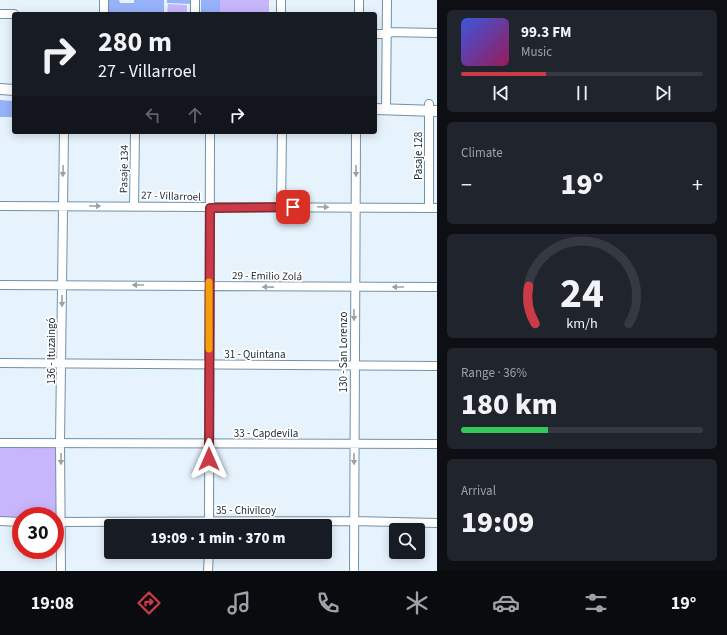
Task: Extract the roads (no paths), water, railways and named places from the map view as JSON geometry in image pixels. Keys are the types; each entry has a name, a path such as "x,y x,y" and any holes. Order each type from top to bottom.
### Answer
{"main road":[{"path":"0,89 12,90"},
{"path":"0,96 12,96"},
{"path":"377,103 387,106 433,108"},
{"path":"377,108 387,106"}],"street":[{"path":"104,0 104,12"},
{"path":"195,0 195,12"},
{"path":"281,0 281,12"},
{"path":"359,0 359,12"},
{"path":"387,0 387,106"},
{"path":"0,14 12,14"},
{"path":"377,34 437,33"},
{"name":"Pasaje 128","path":"433,108 433,208"},
{"name":"136 - Ituzaingó","path":"58,507 62,363 64,134"},
{"name":"Pasaje 134","path":"134,206 135,134"},
{"path":"209,519 210,134"},
{"path":"281,207 282,134"},
{"name":"130 - San Lorenzo","path":"354,571 354,288 356,134"},
{"name":"27 - Villarroel","path":"0,206 433,208"},
{"name":"29 - Emilio Zolá","path":"0,285 354,288 437,287"},
{"name":"31 - Quintana","path":"0,363 437,366"},
{"name":"33 - Capdevila","path":"0,443 437,444"},
{"path":"0,521 12,522"},
{"name":"35 - Chivilcoy","path":"332,521 437,523"},
{"name":"35 - Chivilcoy","path":"64,522 104,523"},
{"name":"136 - Ituzaingó","path":"60,559 61,571"},
{"path":"208,559 208,571"}]}
